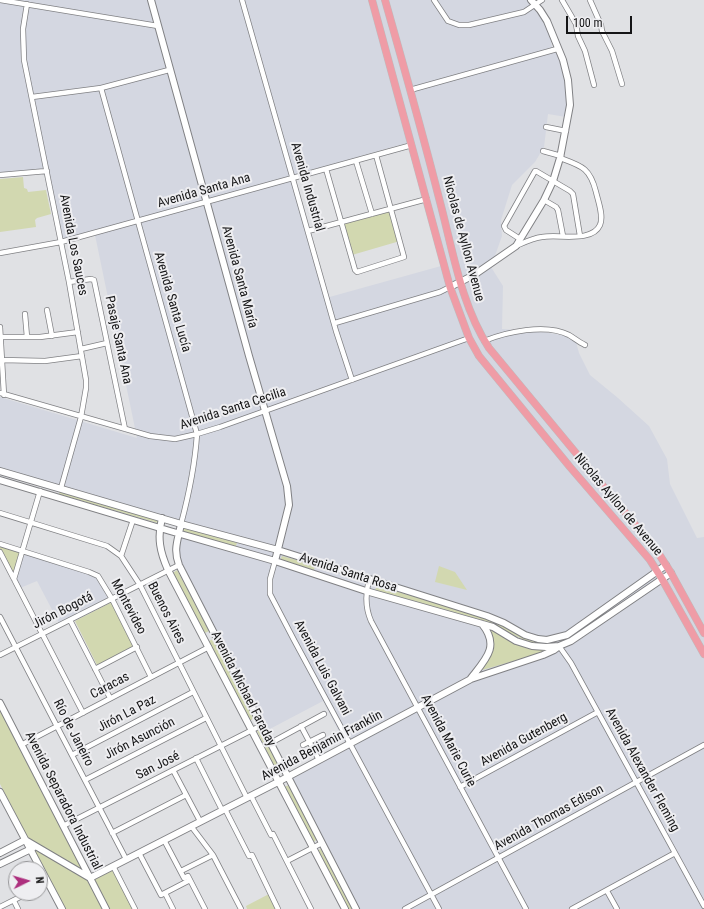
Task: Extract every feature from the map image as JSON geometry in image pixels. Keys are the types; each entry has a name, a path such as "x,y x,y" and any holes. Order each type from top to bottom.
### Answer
{"main road":[{"name":"Nicolas de Ayllon Avenue","path":"372,0 450,287 469,338 479,356 561,457 657,570"},
{"name":"Nicolas de Ayllon Avenue","path":"385,0 438,192 461,282 470,313 484,341"},
{"name":"Nicolas Ayllon de Avenue","path":"484,341 538,409 657,551 671,573"},
{"name":"Nicolas Ayllon de Avenue","path":"657,570 662,579"},
{"path":"671,573 704,633"},
{"path":"662,579 704,654"}],"street":[{"path":"0,0 158,26"},
{"name":"Avenida Santa María","path":"151,0 169,70 287,486 290,505 275,561"},
{"name":"Avenida Industrial","path":"242,0 292,178 352,380"},
{"path":"434,0 448,21 459,24 469,24 524,12 533,2 542,0"},
{"path":"562,0 576,24 578,36 585,51 594,85"},
{"path":"590,0 601,25 602,31 612,51 622,84"},
{"path":"516,246 544,200 553,181 561,157 570,104 569,86 563,60 557,49 547,21 533,2"},
{"name":"Avenida Los Sauces","path":"27,4 23,29 24,60 69,282 86,384 81,417 61,488"},
{"path":"410,90 557,49"},
{"path":"32,97 100,88 169,70"},
{"name":"Avenida Santa Lucía","path":"100,88 197,434 196,457 181,524"},
{"path":"546,127 566,131"},
{"name":"Avenida Santa Ana","path":"0,253 61,242 412,145"},
{"path":"335,323 440,292 474,275 516,246 542,237 580,236 588,235 596,231 600,224 600,210 594,184 586,170 580,165 543,151"},
{"path":"326,169 355,270 358,272 403,258 404,255 376,155"},
{"path":"356,161 372,214"},
{"path":"0,175 46,171"},
{"path":"520,239 504,226 535,171 573,194 580,236"},
{"path":"308,231 426,199"},
{"path":"544,200 556,206 563,236"},
{"name":"Pasaje Santa Ana","path":"69,282 91,279 94,280 125,429"},
{"path":"47,310 52,336"},
{"path":"25,314 27,337"},
{"path":"0,327 2,394"},
{"path":"484,341 509,332 538,329 568,334 585,345"},
{"path":"1,337 52,336 78,332"},
{"name":"Avenida Santa Cecilia","path":"2,394 150,436 175,438 197,434 265,411 469,338"},
{"path":"81,349 107,343"},
{"path":"2,360 45,361 82,356"},
{"name":"Avenida Santa Rosa","path":"0,471 181,524 278,550 369,580 487,616 504,623 525,635 538,639 547,640 567,635 666,565"},
{"name":"Avenida Santa Rosa","path":"0,480 179,534 275,561 366,591 493,627 516,641 532,646 546,648 560,646 571,641 671,573"},
{"path":"14,579 40,491"},
{"name":"Buenos Aires","path":"0,513 107,546 121,556 140,585 206,718 249,797 271,835 273,834 312,909"},
{"name":"Avenida Michael Faraday","path":"162,518 160,528 161,553 168,570 345,909"},
{"path":"121,556 132,520"},
{"name":"Avenida Michael Faraday","path":"181,524 176,550 179,565 356,909"},
{"name":"Montevideo","path":"0,544 98,576 112,599 151,677"},
{"path":"0,552 83,712"},
{"name":"Avenida Luis Galvani","path":"275,561 270,579 270,594 440,909"},
{"name":"Jirón Bogotá","path":"0,655 179,565"},
{"name":"Avenida Marie Curie","path":"369,580 366,591 366,610 526,909"},
{"name":"Río de Janeiro","path":"0,617 126,859"},
{"path":"70,620 110,698"},
{"path":"471,679 491,650 491,642 488,631 482,624"},
{"path":"204,638 214,632"},
{"path":"558,637 560,646"},
{"name":"Avenida Benjamin Franklin","path":"90,878 288,777 471,679 554,650 560,646"},
{"name":"Avenida Alexander Fleming","path":"560,646 572,663 704,906"},
{"path":"95,669 137,647"},
{"name":"Caracas","path":"21,745 209,647"},
{"name":"Jirón La Paz","path":"72,755 193,692"},
{"name":"Avenida Separadora Industrial","path":"0,703 106,909"},
{"name":"Avenida Gutenberg","path":"460,787 598,712"},
{"path":"276,740 324,714"},
{"name":"Jirón Asunción","path":"85,780 206,718"},
{"name":"San José","path":"63,826 262,725"},
{"path":"300,726 319,760"},
{"path":"303,745 323,735"},
{"name":"Avenida Thomas Edison","path":"405,909 704,745"},
{"path":"196,758 223,810 250,856 252,855 278,909"},
{"path":"173,770 200,821"},
{"path":"0,792 25,840 33,848 90,878"},
{"path":"112,833 186,795"},
{"path":"191,826 213,855 238,908"},
{"path":"0,853 25,840"},
{"path":"164,840 184,878 188,876 205,909"},
{"path":"287,861 322,843"},
{"path":"0,864 33,848"},
{"path":"33,848 39,861"},
{"path":"139,853 161,895 190,880"},
{"path":"572,909 675,853"},
{"path":"181,871 213,855"},
{"path":"113,866 134,909"},
{"path":"48,883 62,909"},
{"path":"607,891 617,909"},
{"path":"165,893 172,909"},
{"path":"0,907 14,901 18,909"}],"shaded area":[{"path":"0,0 529,0 542,17 549,32 552,47 561,60 567,83 569,104 566,117 548,114 544,147 535,162 512,185 501,220 502,236 491,267 503,286 502,329 543,332 567,336 576,342 579,353 590,375 649,426 667,459 670,484 697,538 704,537 704,909 359,909 291,779 348,749 323,701 266,731 186,575 178,556 179,521 0,469 0,397 137,438 95,235 63,239 49,173 0,173","holes":["407,143 441,266 326,298 290,176"]},
{"path":"24,554 89,574 96,578 108,598 59,623 37,581 20,588 16,580"}],"green space":[{"path":"23,177 24,188 27,189 28,192 46,190 51,214 37,218 35,220 36,227 0,232 0,179"},
{"path":"391,210 400,241 352,255 343,223"},
{"path":"60,491 159,520 158,523 59,494"},
{"path":"183,527 237,543 235,548 182,533"},
{"path":"0,546 20,553 13,575 0,551"},
{"path":"282,556 315,565 314,570 280,561"},
{"path":"439,566 455,572 467,590 435,582"},
{"path":"177,570 209,631 205,633 173,573"},
{"path":"377,586 493,619 521,636 536,641 534,644 482,620 375,590"},
{"path":"112,602 134,646 97,665 75,621"},
{"path":"484,625 516,643 551,649 479,671 492,651"},
{"path":"213,639 254,718 250,721 209,641"},
{"path":"0,707 85,872 28,838 0,784"},
{"path":"260,729 282,773 278,774 257,731"},
{"path":"289,785 317,839 313,843 284,787"},
{"path":"321,849 352,909 346,909 316,851"},
{"path":"38,850 88,879 105,909 64,909 48,880 48,861 38,861 33,852"},
{"path":"113,867 134,909 109,909 91,878"},
{"path":"269,894 277,909 247,909 246,906"}]}
